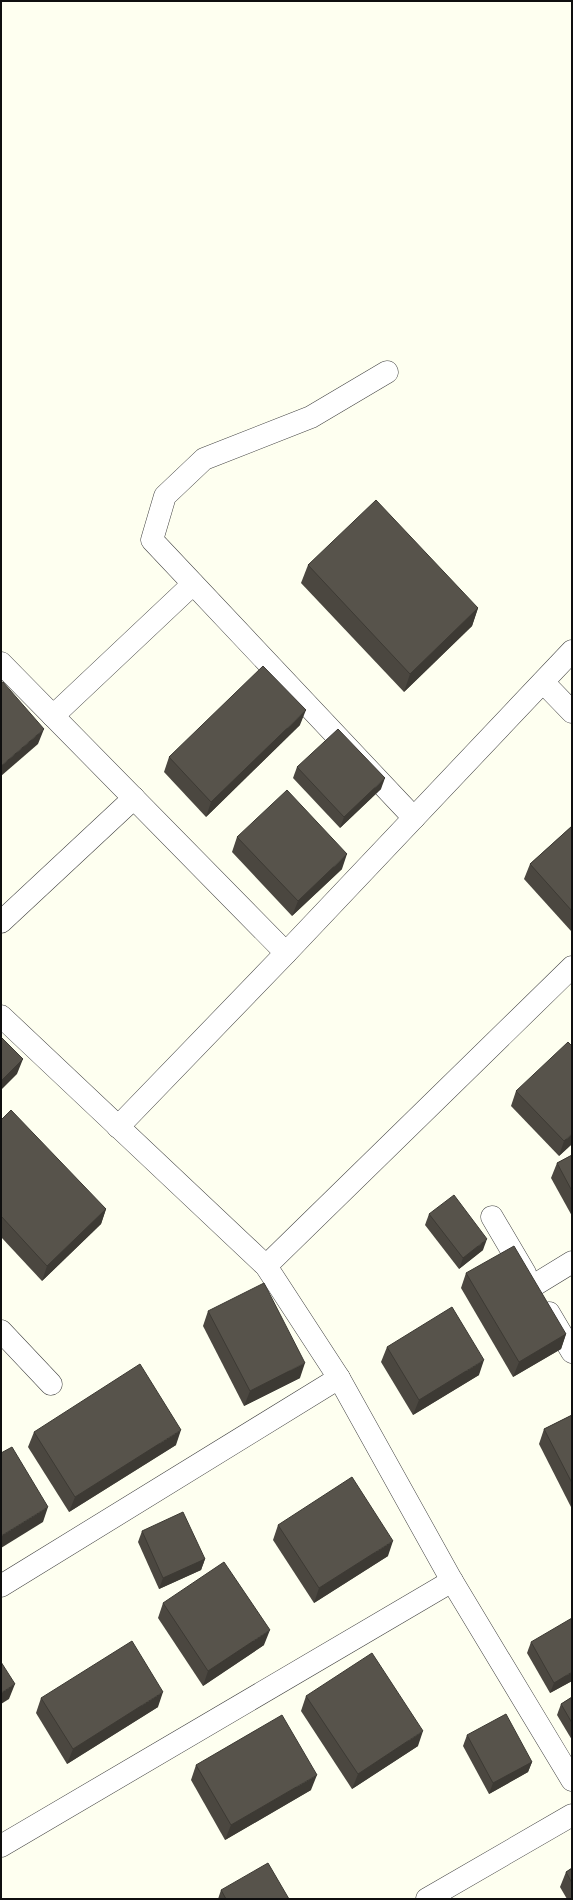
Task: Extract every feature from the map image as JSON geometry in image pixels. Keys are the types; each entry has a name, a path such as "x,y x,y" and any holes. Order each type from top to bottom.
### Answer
{"street":[{"path":"387,372 311,417 204,459 165,496 152,540 414,818"},
{"path":"53,716 193,584"},
{"path":"118,1127 286,953 572,651"},
{"path":"1,663 286,953"},
{"path":"543,682 572,712"},
{"path":"1,922 134,798"},
{"path":"266,1266 572,968"},
{"path":"1,1016 266,1266 339,1378 452,1581 572,1780"},
{"path":"492,1217 572,1352"},
{"path":"533,1286 572,1262"},
{"path":"1,1331 51,1384"},
{"path":"1,1586 339,1378"},
{"path":"1,1846 452,1581"},
{"path":"427,1899 572,1815"}],"building":[{"path":"376,500 478,608 410,674 308,565"},
{"path":"263,666 306,710 211,802 169,757"},
{"path":"3,682 44,729 1,766 1,683"},
{"path":"338,729 385,778 344,817 297,767"},
{"path":"287,790 347,854 298,901 237,837"},
{"path":"572,826 572,911 530,864"},
{"path":"1,1037 23,1059 1,1081"},
{"path":"568,1042 572,1046 572,1134 564,1141 516,1091"},
{"path":"11,1110 106,1209 47,1266 1,1216 1,1120"},
{"path":"572,1155 572,1191 557,1163"},
{"path":"454,1195 487,1239 463,1258 429,1214"},
{"path":"514,1246 566,1334 519,1362 466,1273"},
{"path":"264,1283 305,1363 250,1391 208,1311"},
{"path":"452,1307 484,1360 419,1400 387,1347"},
{"path":"140,1364 181,1430 75,1497 34,1432"},
{"path":"572,1415 572,1483 544,1429"},
{"path":"12,1447 48,1507 1,1536 1,1453"},
{"path":"352,1477 393,1541 319,1588 278,1525"},
{"path":"183,1512 205,1559 163,1578 142,1531"},
{"path":"224,1562 270,1630 208,1671 163,1603"},
{"path":"572,1618 572,1672 554,1683 531,1642"},
{"path":"132,1641 163,1692 73,1749 41,1698"},
{"path":"372,1653 423,1731 358,1774 306,1696"},
{"path":"1,1662 15,1684 1,1693"},
{"path":"572,1697 572,1723 561,1704"},
{"path":"506,1714 532,1762 493,1783 467,1735"},
{"path":"282,1715 317,1775 231,1825 196,1765"},
{"path":"268,1863 289,1899 226,1899 221,1890"},
{"path":"572,1868 572,1883 566,1872"}]}
